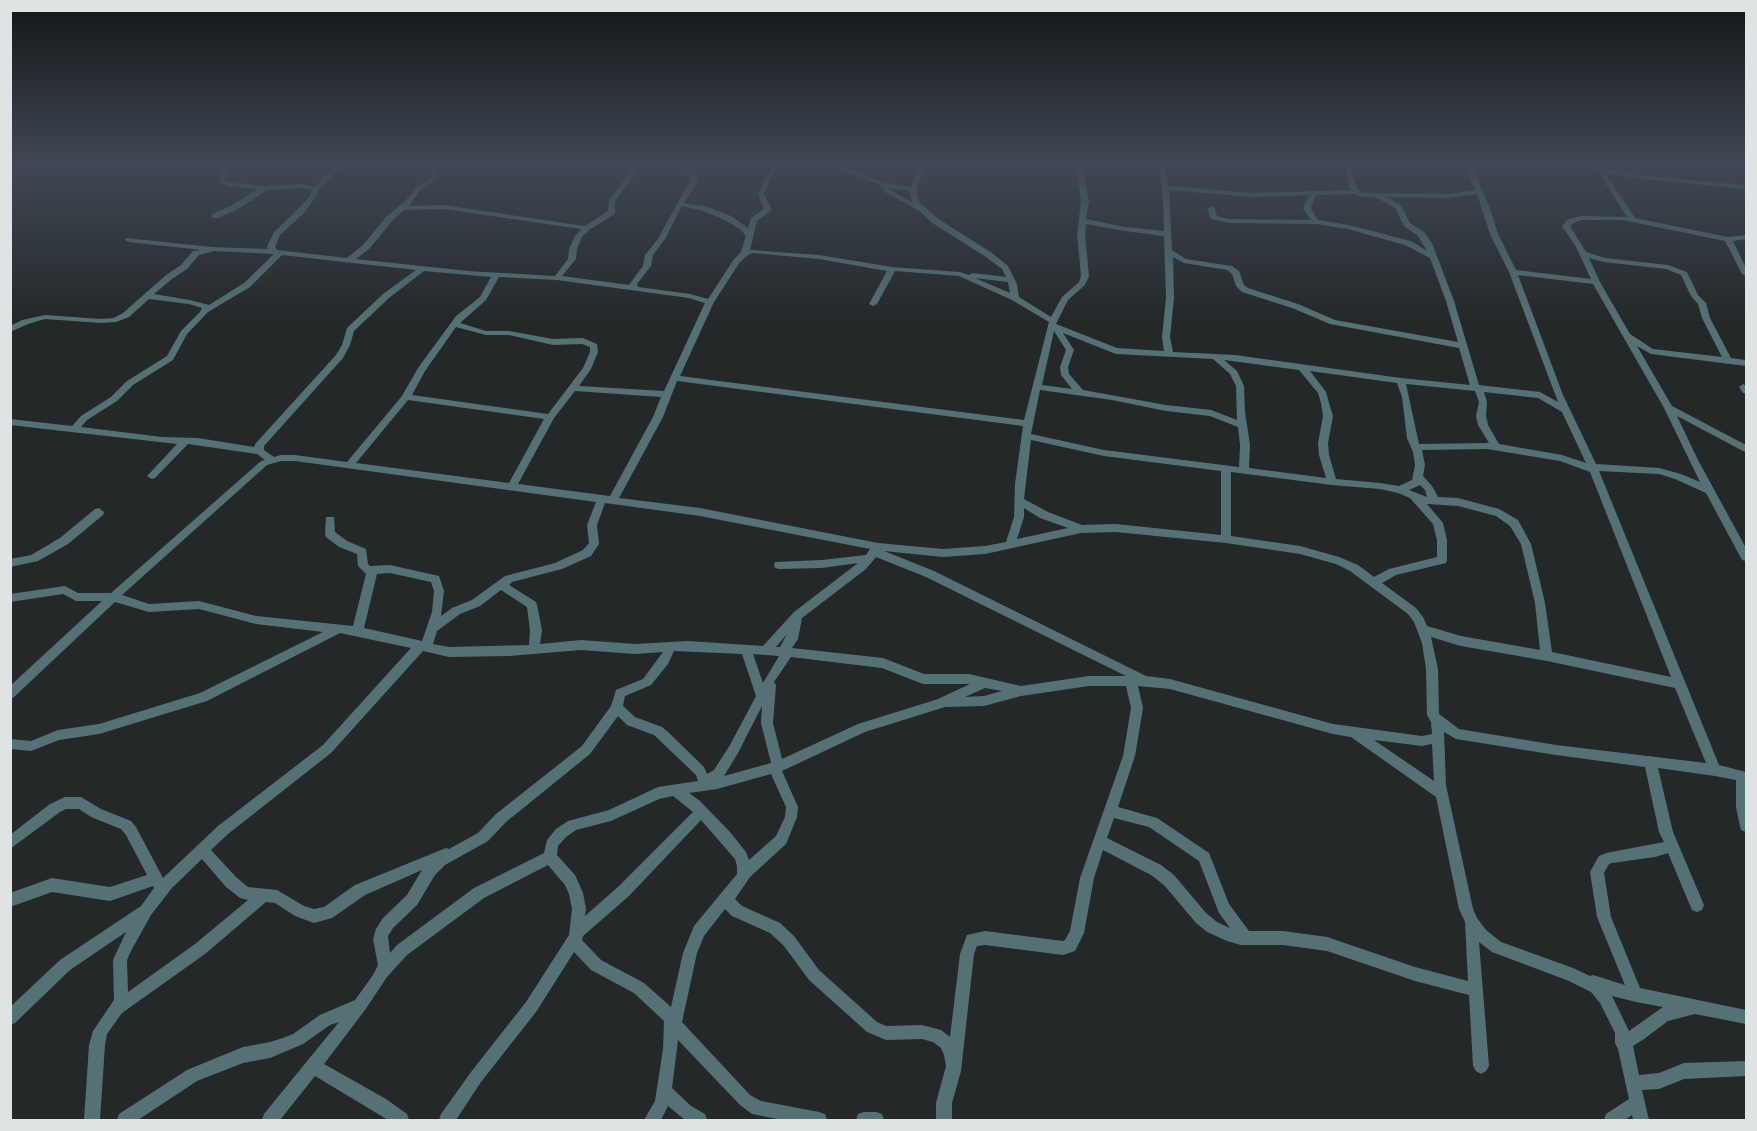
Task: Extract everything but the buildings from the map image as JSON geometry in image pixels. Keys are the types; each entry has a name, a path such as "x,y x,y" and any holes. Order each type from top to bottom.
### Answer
{"street":[{"path":"276,252 271,247 277,234 294,218"},
{"path":"349,260 366,247 391,218"},
{"path":"516,218 586,228"},
{"path":"557,278 572,259 576,241 586,228 603,218"},
{"path":"634,288 633,284 647,266 649,255 673,218"},
{"path":"727,218 744,228 749,235"},
{"path":"745,253 754,220 757,218"},
{"path":"933,218 1005,268 1015,297"},
{"path":"1010,545 1021,501 1020,484 1028,424 1053,324 1065,299 1082,283 1085,276 1081,246 1083,218"},
{"path":"1167,218 1170,311 1166,337 1169,352"},
{"path":"1216,218 1223,220 1316,222 1349,227 1423,249 1433,257"},
{"path":"1313,218 1316,222"},
{"path":"1404,218 1407,224 1425,238 1433,257 1450,301 1476,388 1483,402 1481,416 1483,425 1496,447"},
{"path":"1488,218 1513,272 1566,411 1593,469 1715,770"},
{"path":"1746,237 1728,239 1632,219 1589,218 1568,222 1567,230 1584,254 1596,282 1610,303 1625,335 1669,408 1746,557"},
{"path":"1083,221 1168,234"},
{"path":"1728,239 1746,274"},
{"path":"129,240 214,249 276,252 468,273 557,278 690,296 710,302"},
{"path":"10,330 25,322 45,317 116,320 126,315 184,267 196,253 214,249"},
{"path":"430,630 456,611 476,603 512,577 558,566 587,553 594,544 592,525 658,417 666,394 710,302 737,261 745,253 753,251 819,257 892,269 930,270 1011,280"},
{"path":"1169,251 1184,261 1229,268 1236,273 1240,286 1245,290 1295,306 1334,322 1464,346"},
{"path":"75,429 84,418 114,399 130,383 170,358 184,333 205,310 248,285 276,252"},
{"path":"1584,254 1611,261 1668,267 1684,274 1695,296 1702,303 1706,318 1727,359"},
{"path":"1591,269 1598,262 1611,261"},
{"path":"259,451 259,445 274,426 340,356 346,345 347,334 353,326 386,296 423,268"},
{"path":"873,304 892,269"},
{"path":"1513,272 1596,282"},
{"path":"350,464 406,397 424,365 455,324 483,298 497,274"},
{"path":"967,275 1015,297 1053,324 1116,351 1144,354 1169,352 1301,366 1401,381 1540,395 1566,411"},
{"path":"148,296 202,305 206,307 205,310"},
{"path":"455,324 486,333 509,333 547,341 583,341 592,344 594,349 592,359 550,417 511,488"},
{"path":"1053,324 1070,350 1064,367 1065,375 1080,392"},
{"path":"1625,335 1651,351 1746,363"},
{"path":"1215,357 1231,369 1237,378 1245,445 1244,470"},
{"path":"1301,366 1322,392 1325,403 1328,416 1323,455 1332,482"},
{"path":"675,378 1028,424"},
{"path":"1400,490 1413,485 1419,478 1420,465 1412,438 1406,397 1401,381"},
{"path":"1037,387 1211,413 1242,425"},
{"path":"573,388 666,394"},
{"path":"406,397 550,417"},
{"path":"1669,408 1746,449"},
{"path":"10,422 209,442 232,448 259,451 272,459"},
{"path":"1028,436 1104,453 1400,490 1428,510 1438,524 1442,540 1442,560 1393,572 1374,582"},
{"path":"152,476 184,441"},
{"path":"1416,447 1496,447 1562,458 1593,469 1659,471 1678,476 1711,492"},
{"path":"10,694 113,597 264,463 272,459 295,458 700,512 875,552 930,574 1147,681"},
{"path":"1226,469 1226,539"},
{"path":"1419,478 1429,489 1434,501"},
{"path":"1412,497 1449,501 1488,510 1508,517 1514,523 1526,544 1532,565 1547,656"},
{"path":"1021,501 1044,515 1081,529"},
{"path":"10,563 34,558 54,547 99,512"},
{"path":"118,1008 122,996 120,960 159,884 260,799 322,754 424,646 437,612 439,597 435,579 390,569 370,570 363,566 362,552 343,544 330,534 330,520"},
{"path":"779,565 822,564 875,552 943,553 985,550 1081,529 1116,528 1226,539 1318,555 1354,568 1412,611 1424,630 1432,669 1433,715 1437,721 1456,734 1715,770 1744,777 1742,807 1746,826"},
{"path":"765,651 795,619 875,552"},
{"path":"361,633 358,628 370,581 370,570"},
{"path":"501,585 532,605 536,630 534,649"},
{"path":"10,598 65,590 76,597 113,597 149,608 199,605 256,620 361,633 457,652 581,645 635,649 671,647 785,652 883,663 923,679 953,677 987,682 1021,691"},
{"path":"705,783 718,774 743,734 761,695 792,639 795,619"},
{"path":"10,744 31,746 58,735 99,729 203,697 338,630"},
{"path":"1424,630 1461,642 1547,656 1679,684"},
{"path":"381,974 385,965 380,939 384,928 412,900 430,870 452,854 483,837 501,818 586,750 617,708 620,693 647,682 658,671 671,647"},
{"path":"746,650 761,695"},
{"path":"652,1120 662,1103 673,1021 690,953 699,932 738,885 744,873 781,840 791,816 792,807 776,768 767,723 771,678"},
{"path":"944,1120 944,1103 952,1071 967,954 972,940 985,938 1052,947 1070,946 1077,933 1087,878 1129,756 1137,708 1134,689 1129,680"},
{"path":"941,703 984,701 1021,691 1089,681 1147,681 1170,684 1354,732 1422,741 1436,738"},
{"path":"819,1120 758,1108 745,1100 673,1021 639,988 596,965 575,937 579,909 576,893 570,880 550,857 552,844 573,825 611,815 658,793 776,768 869,725 941,703 987,682"},
{"path":"617,708 631,721 663,735 700,771 705,783"},
{"path":"1437,721 1436,738 1442,794 1466,909 1481,935 1497,947 1636,995 1746,1017"},
{"path":"1354,732 1442,794"},
{"path":"1650,762 1653,785 1671,846 1697,904"},
{"path":"674,790 725,836 741,856 744,873"},
{"path":"10,843 56,808 65,803 81,803 96,813 126,825 132,831 159,884"},
{"path":"1110,811 1152,822 1204,857 1224,908 1246,938"},
{"path":"447,1120 476,1077 531,1007 575,937 624,891 701,812"},
{"path":"1100,841 1156,870 1169,880 1190,906 1212,927 1246,938 1283,938 1327,944 1415,974 1476,990"},
{"path":"1636,995 1604,917 1597,872 1604,860 1611,857 1655,851 1671,846"},
{"path":"202,850 238,889 245,893 282,899 308,915 322,915 360,890 439,855 452,854"},
{"path":"270,1120 360,1005 381,974 402,950 479,893 550,857"},
{"path":"10,900 52,885 110,894 159,884"},
{"path":"92,1120 100,1031 118,1008 200,949 263,896"},
{"path":"728,896 729,903 737,911 775,928 789,941 814,975 872,1027 886,1033 922,1032 936,1035 946,1043 952,1053 952,1071"},
{"path":"10,1018 64,966 146,910"},
{"path":"1471,920 1481,1066"},
{"path":"1573,975 1596,987 1622,1031 1641,1120"},
{"path":"125,1120 192,1075 243,1055 284,1045 298,1039 325,1020 360,1005"},
{"path":"1623,1043 1665,1014 1706,1008"},
{"path":"313,1066 401,1120"},
{"path":"1633,1083 1659,1081 1684,1071 1746,1069"},
{"path":"664,1091 685,1112 699,1120"},
{"path":"1612,1120 1638,1102"},
{"path":"864,1120 876,1120"}]}
